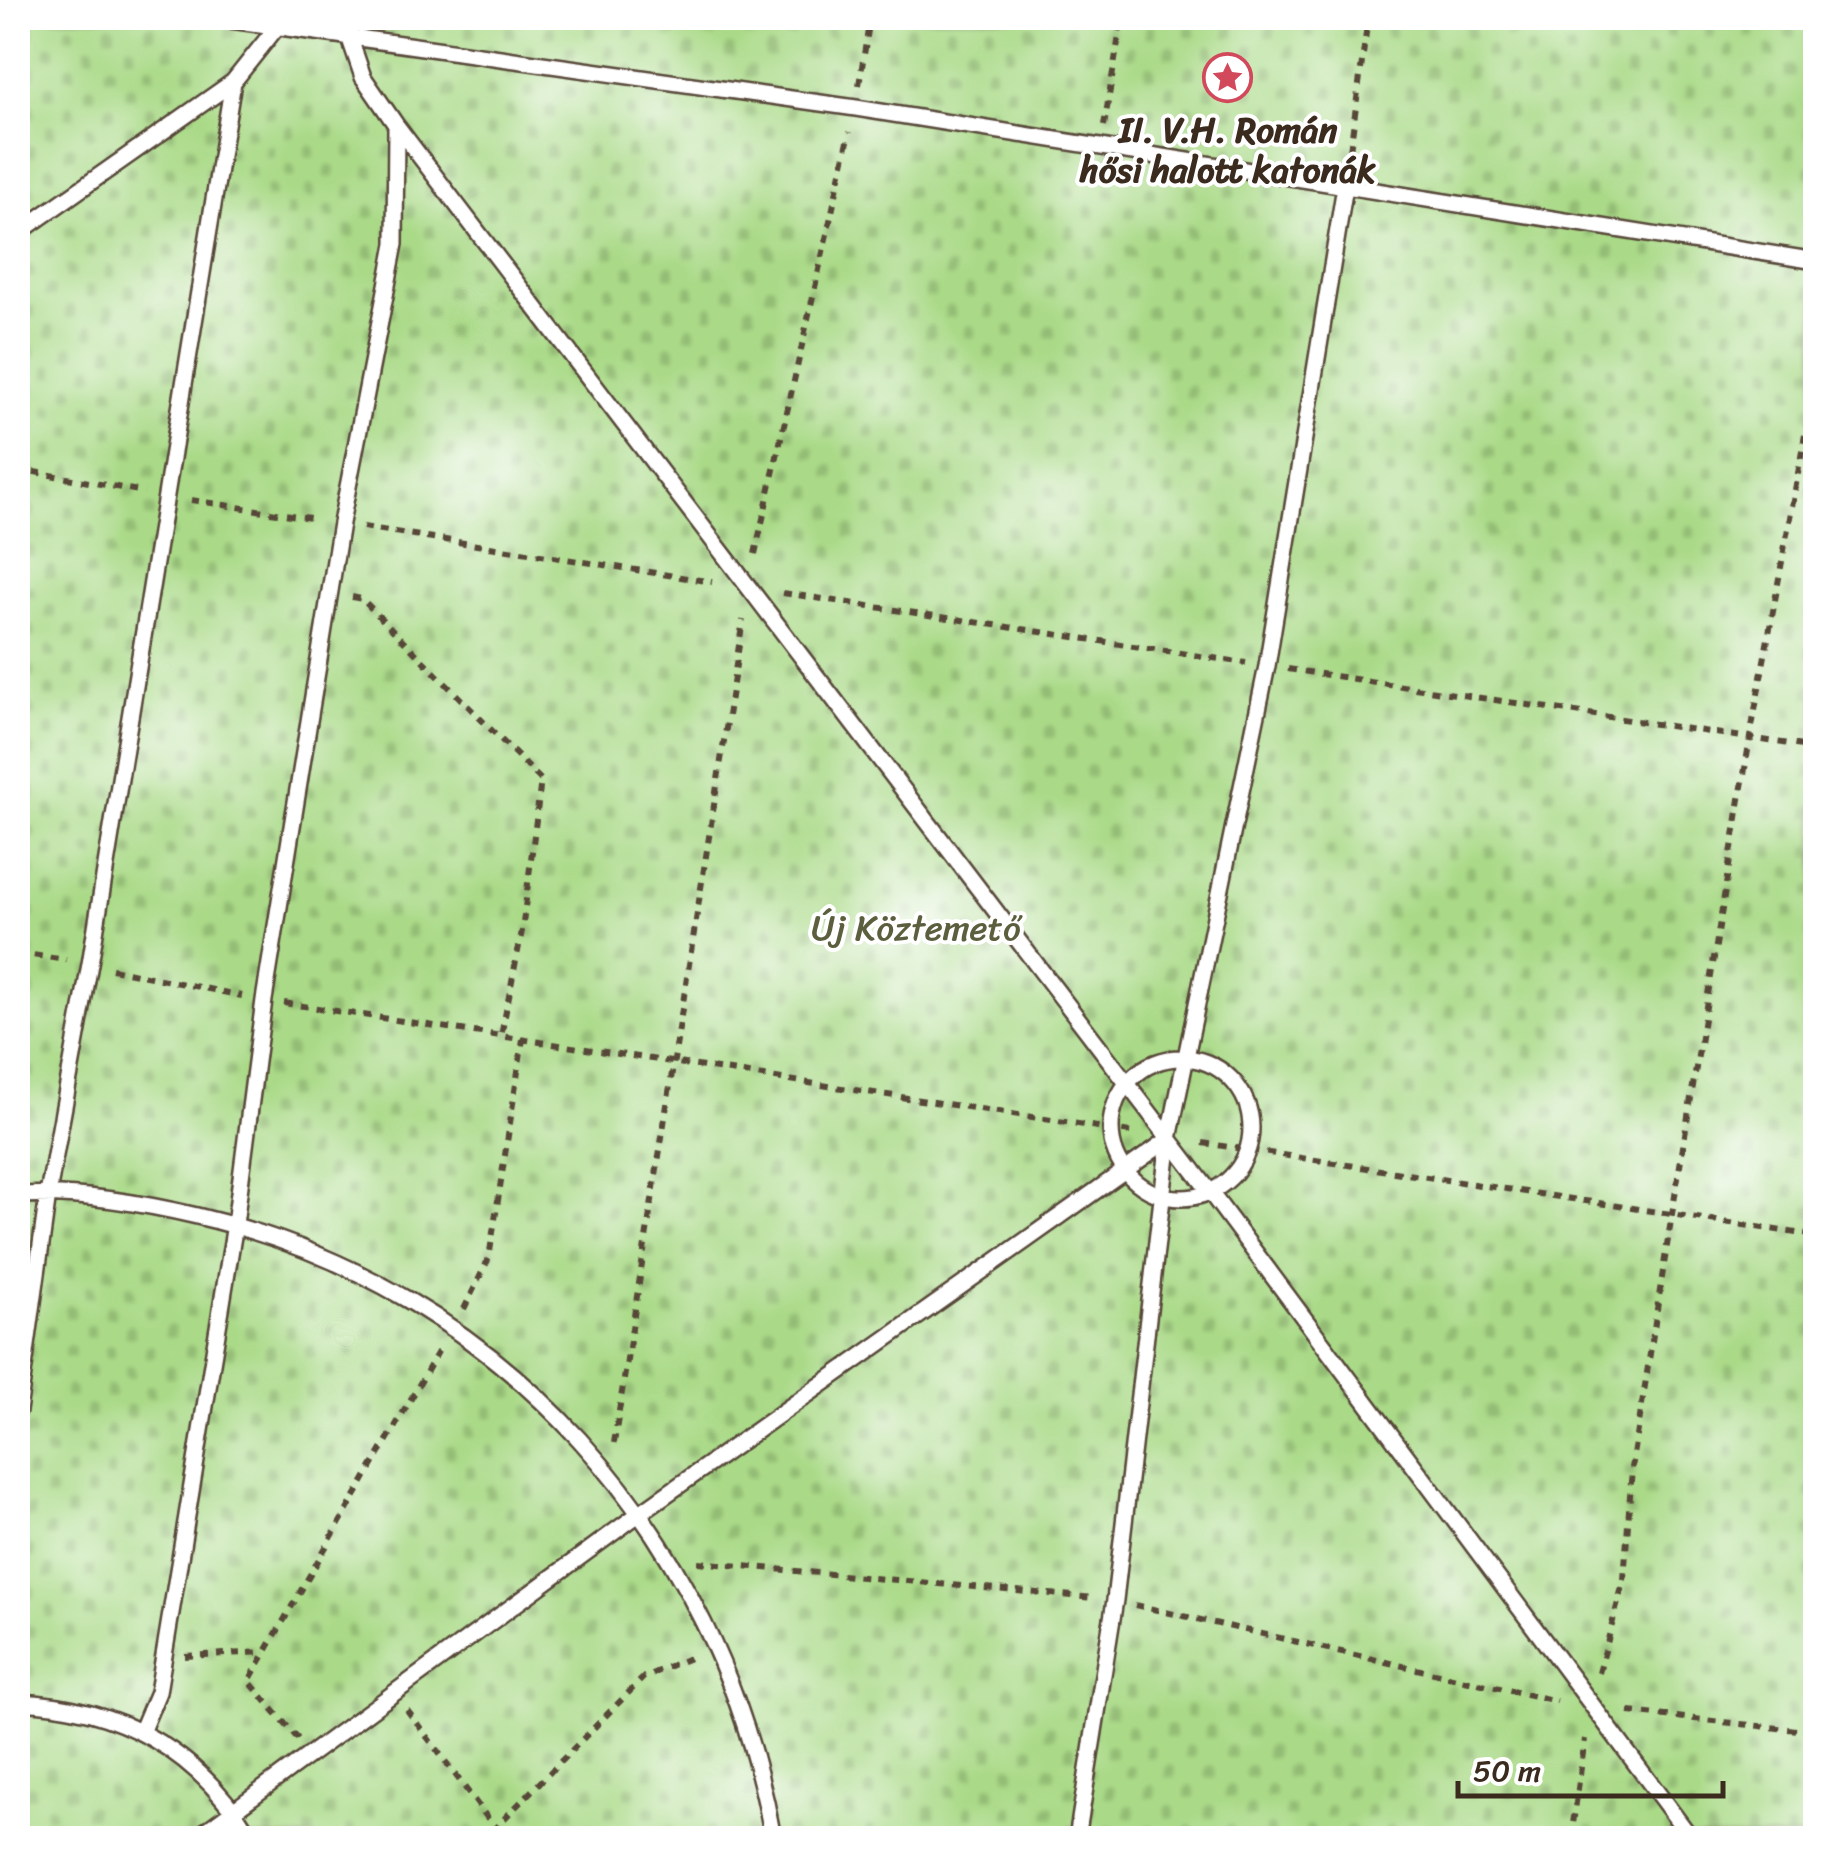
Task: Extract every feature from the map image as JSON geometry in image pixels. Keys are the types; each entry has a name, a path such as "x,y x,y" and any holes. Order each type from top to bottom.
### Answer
{"lane":[{"path":"216,18 277,23 350,39 856,108 1816,261"},
{"path":"18,233 233,82 277,23"},
{"path":"350,39 364,77 396,125 1210,1192 1590,1708 1691,1838"},
{"path":"18,1411 48,1194 90,964 233,82"},
{"path":"142,1730 158,1692 235,1224 264,1000 340,523 395,244 396,125"},
{"path":"1077,1838 1115,1600 1169,1138 1267,666 1345,186"},
{"path":"1186,1057 1207,1062 1240,1088 1252,1128 1248,1149 1227,1182 1194,1197 1162,1196 1141,1186 1124,1170 1110,1129 1112,1112 1126,1083 1143,1068 1186,1057"},
{"path":"196,1838 640,1513 1169,1138"},
{"path":"18,1195 142,1203 235,1224 310,1251 368,1278 452,1328 507,1369 604,1465 672,1560 717,1646 744,1715 773,1838"},
{"path":"18,1702 75,1708 142,1730 198,1770 234,1810 251,1838"}],"path":[{"path":"604,1465 616,1438 748,588 856,108 870,18"},
{"path":"1100,146 1122,18"},
{"path":"1345,186 1368,18"},
{"path":"1571,1838 1590,1708 1624,1580 1632,1468 1672,1214 1750,738 1816,374"},
{"path":"18,469 748,588"},
{"path":"331,594 362,599 541,780 522,932 502,1036"},
{"path":"18,952 264,1000 1816,1236"},
{"path":"311,1755 249,1681 452,1328 476,1293 488,1258 523,1039"},
{"path":"672,1560 1115,1600 1590,1708 1816,1732"},
{"path":"480,1838 495,1828 644,1677 717,1646"},
{"path":"164,1656 265,1652"},
{"path":"395,1693 503,1838"}],"green space":[{"name":"Új Köztemető","path":"18,18 1815,18 1815,1838 18,1838"}],"place":[{"name":"II. V.H. Román hősi halott katonák","path":"1228,78"}]}
